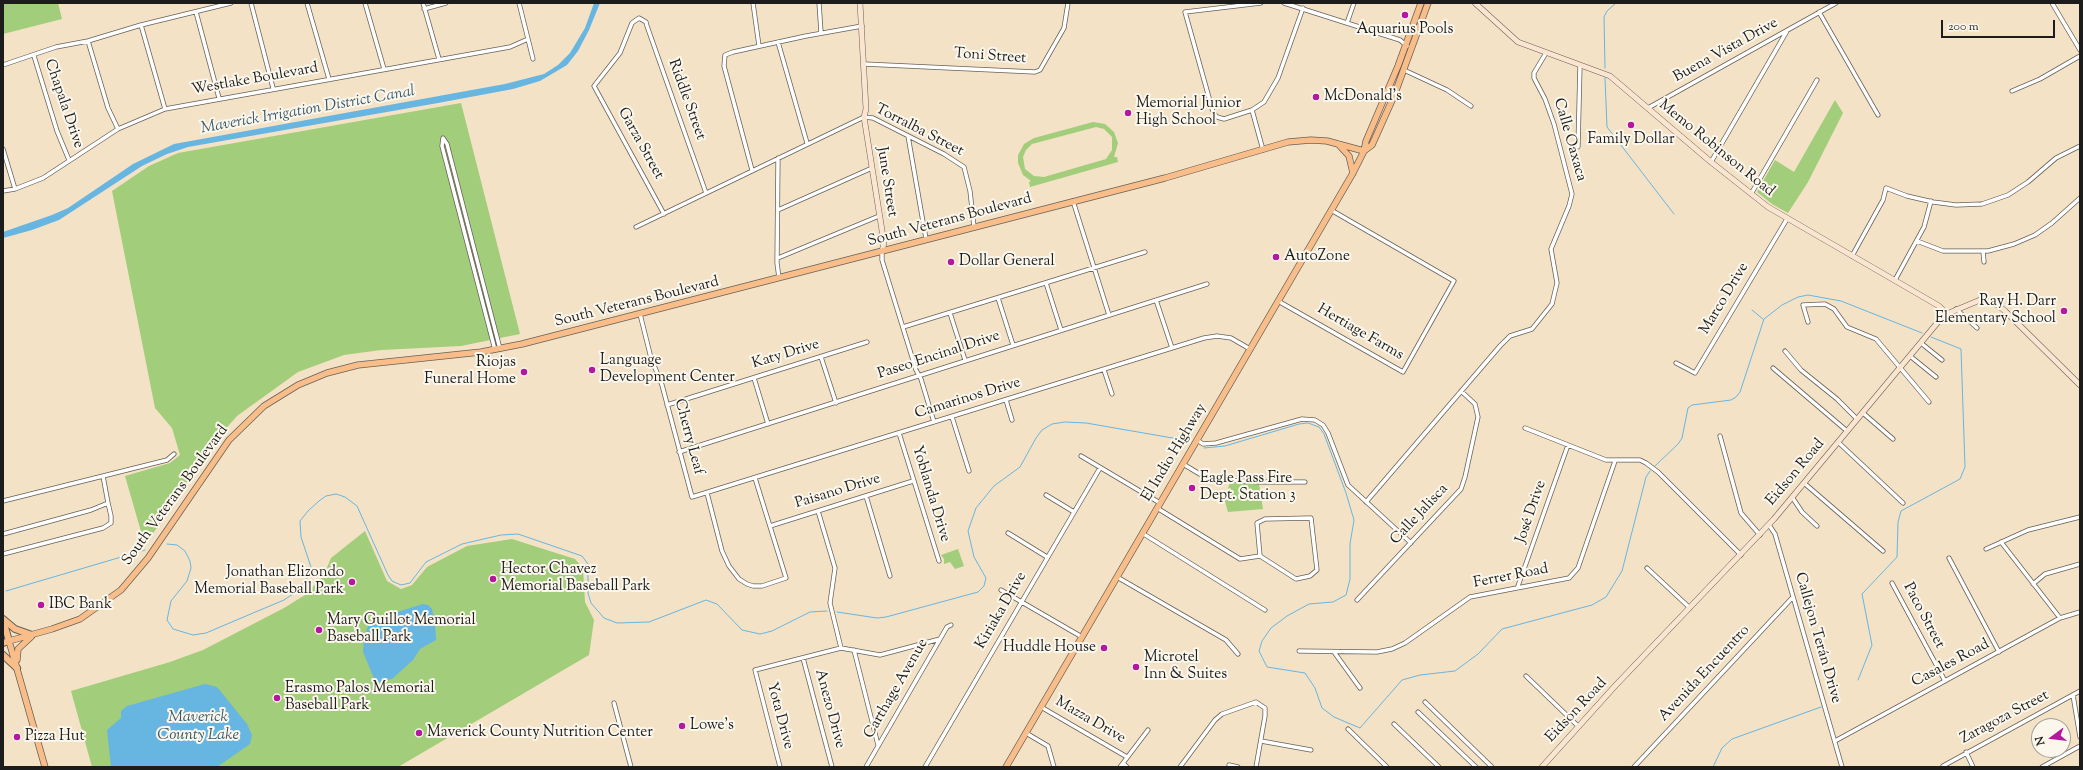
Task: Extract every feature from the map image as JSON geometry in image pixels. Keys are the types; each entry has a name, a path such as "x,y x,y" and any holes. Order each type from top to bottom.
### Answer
{"highway":[{"path":"3,619 15,630 34,634"},
{"path":"3,619 6,642"},
{"path":"3,655 17,668"}],"main road":[{"name":"El Indio Highway","path":"1006,767 1353,173 1364,152 1366,141 1379,114 1421,3"},
{"name":"El Indio Highway","path":"1364,152 1372,144 1404,70 1428,3"},
{"name":"South Veterans Boulevard","path":"6,642 80,618 97,608 121,590 148,558 229,440 254,414 298,385 343,368 376,362 497,350 1164,178 1300,140 1336,143 1364,152"},
{"path":"1336,143 1349,156 1353,173"},
{"path":"17,668 18,649 34,634"},
{"path":"6,642 17,668 45,767"}],"street":[{"path":"3,64 34,56 56,47 88,41 141,25 230,3"},
{"path":"251,3 273,88"},
{"path":"307,3 329,78"},
{"path":"365,3 384,69"},
{"path":"423,3 439,59"},
{"path":"424,9 446,3"},
{"path":"519,3 533,59"},
{"path":"753,3 759,46"},
{"path":"819,3 821,32"},
{"name":"June Street","path":"860,3 866,109 864,117 884,243 882,251"},
{"name":"Toni Street","path":"864,64 1035,72 1040,70 1064,28 1068,3"},
{"path":"1261,3 1185,12 1213,112 1217,117 1227,118 1252,110 1264,102 1271,92 1303,8"},
{"path":"1284,3 1400,40 1412,48"},
{"path":"1347,23 1354,3"},
{"name":"Memo Robinson Road","path":"1475,3 1513,40 1610,76 1710,162 1751,194 1787,219 1939,306 1947,314"},
{"name":"Buena Vista Drive","path":"1648,108 1836,3"},
{"path":"2052,3 2079,47"},
{"path":"196,12 219,98"},
{"path":"1820,12 1878,115"},
{"name":"Riddle Street","path":"594,86 620,53 632,22 639,18 646,22 706,193"},
{"path":"141,25 165,109"},
{"path":"752,170 724,66 726,55 733,52 821,32 862,26"},
{"path":"1710,162 1788,30"},
{"name":"Westlake Boulevard","path":"3,192 43,178 118,129 165,109 273,88 510,47 528,39"},
{"path":"88,41 108,108 118,129"},
{"path":"778,42 807,143"},
{"name":"Calle Oaxaca","path":"1366,502 1507,339 1532,328 1548,310 1554,298 1556,274 1551,249 1569,206 1572,194 1554,124 1542,92 1534,78 1534,73 1546,53"},
{"name":"Chapala Drive","path":"34,56 57,131 69,160"},
{"path":"2012,91 2040,78 2080,56"},
{"path":"1578,146 1580,65"},
{"path":"1404,70 1447,90 1471,106"},
{"path":"1751,194 1817,80"},
{"name":"Garza Street","path":"594,86 664,214"},
{"path":"1252,110 1263,150"},
{"path":"636,227 807,143 864,117"},
{"name":"Torralba Street","path":"864,117 873,118 944,154 964,167 969,185 974,227"},
{"path":"908,136 926,239"},
{"path":"443,138 448,144 487,300 497,350 481,301 442,146 443,138"},
{"path":"1852,256 1883,200 1886,188 1907,196 1931,202 1968,206 1995,200 2008,195 2028,182 2056,158 2080,146"},
{"path":"3,149 15,189"},
{"path":"778,158 777,272 779,278"},
{"path":"778,210 872,168"},
{"path":"450,177 456,176"},
{"path":"1917,242 1944,251 1983,251 2014,244 2035,235 2052,223 2080,198"},
{"path":"1073,201 1109,315"},
{"path":"1895,280 1924,227 1931,202"},
{"name":"Hertiage Farms","path":"1278,301 1297,309 1403,372 1454,281 1331,210"},
{"path":"460,216 466,215"},
{"path":"778,258 880,216"},
{"name":"Marco Drive","path":"1676,363 1695,374 1787,219"},
{"path":"882,251 882,260 916,370 919,374 934,422"},
{"path":"1983,251 1984,262"},
{"path":"903,327 1145,252"},
{"path":"470,257 476,255"},
{"path":"1046,283 1060,330"},
{"name":"Paseo Encinal Drive","path":"679,452 919,374 1207,284"},
{"path":"998,298 1013,345"},
{"path":"481,301 487,300"},
{"path":"1156,300 1172,348"},
{"name":"Eidson Road","path":"1542,767 1578,726 1769,525 1947,314 1980,300 1995,303 2080,385"},
{"path":"1808,322 1803,305 1825,304 1834,308 1847,327 1876,339 1929,402"},
{"path":"1956,309 1977,328"},
{"path":"950,313 965,360"},
{"name":"Cherry Leaf","path":"640,314 651,358 667,405 692,498"},
{"name":"Camarinos Drive","path":"692,498 1172,348 1217,336 1231,338 1250,348"},
{"name":"Katy Drive","path":"667,405 867,342"},
{"path":"1921,343 1942,360"},
{"path":"1786,351 1801,370 1857,419"},
{"path":"1910,356 1936,377"},
{"path":"822,357 836,402"},
{"path":"1773,368 1847,431"},
{"path":"1104,370 1112,394"},
{"path":"754,378 768,424"},
{"name":"Calle Jalisca","path":"1357,600 1457,495 1464,483 1478,417 1474,404 1461,391"},
{"path":"1006,400 1012,420"},
{"path":"1862,413 1893,439"},
{"path":"952,417 969,470"},
{"path":"1197,440 1203,444 1216,443 1302,420 1315,420 1323,425 1348,485 1411,544"},
{"path":"1525,428 1606,460 1640,460 1650,465 1741,556"},
{"name":"Yoblanda Drive","path":"899,433 939,562"},
{"path":"1720,436 1741,513 1760,535"},
{"path":"1838,442 1903,502"},
{"name":"José Drive","path":"1518,586 1568,445"},
{"path":"3,501 167,460 174,454"},
{"path":"1081,456 1240,559 1260,556 1296,579 1310,576 1317,570 1311,518 1265,519 1257,523 1260,556"},
{"name":"Ferrer Road","path":"1299,651 1377,652 1392,650 1470,597 1518,586 1562,580 1574,573 1594,525 1615,461"},
{"path":"1183,464 1208,479 1261,482 1305,482"},
{"name":"Kiriaka Drive","path":"924,767 1100,468"},
{"path":"3,554 103,528 110,523 103,476"},
{"path":"707,493 722,551 734,573 739,579 753,586 762,586 786,578 755,478"},
{"name":"Paisano Drive","path":"770,526 913,481"},
{"path":"1804,483 1883,550"},
{"path":"1046,495 1074,512"},
{"path":"866,496 890,576"},
{"path":"1792,497 1802,512 1818,526"},
{"path":"3,534 91,510 108,503"},
{"path":"818,512 835,568 830,603 841,648"},
{"path":"1986,549 2028,530 2080,517"},
{"name":"Callejon Terán Drive","path":"1769,525 1775,534 1842,767"},
{"path":"1008,533 1047,557"},
{"path":"1142,533 1265,610"},
{"path":"2001,542 2060,618"},
{"path":"1949,558 1999,652"},
{"path":"2033,584 2045,574 2080,564"},
{"path":"1647,568 1690,608"},
{"path":"1117,578 1226,640 1238,654"},
{"name":"Paco Street","path":"1892,583 1945,681"},
{"path":"1001,590 1082,637"},
{"name":"Avenida Encuentro","path":"1634,767 1793,598"},
{"name":"Casales Road","path":"1835,741 2060,618 2080,612"},
{"name":"Carthage Avenue","path":"866,767 947,627 951,626"},
{"path":"803,658 841,648 880,655 940,639"},
{"path":"854,650 878,745"},
{"path":"1334,652 1360,688"},
{"name":"Yota Drive","path":"780,767 754,670 803,658"},
{"name":"Anezo Drive","path":"803,658 832,767"},
{"path":"1526,676 1578,726"},
{"name":"Zaragoza Street","path":"1943,766 1966,752 2080,691"},
{"path":"2073,695 2080,736"},
{"path":"1180,767 1215,720 1222,714 1256,702 1265,708 1265,716 1256,767"},
{"path":"1424,702 1492,767"},
{"path":"614,703 631,767"},
{"name":"Mazza Drive","path":"1041,706 1127,757"},
{"path":"1418,712 1476,767"},
{"path":"1394,724 1439,767"},
{"path":"1348,729 1387,767"},
{"path":"1120,767 1148,730"},
{"path":"1026,732 1043,741 1048,746 1054,767"},
{"path":"1261,741 1312,750"},
{"path":"2042,767 2080,746"},
{"path":"1966,752 1973,767"},
{"name":"Mazza Drive","path":"1123,763 1127,767"},
{"path":"1229,765 1238,767"}],"green space":[{"path":"3,3 58,3 62,19 3,34"},
{"path":"1835,100 1843,113 1808,182 1788,213 1772,204 1757,192 1775,160 1794,172"},
{"path":"461,103 520,334 461,346 381,350 344,355 298,372 237,416 215,441 148,541 144,542 125,476 170,463 180,455 172,428 155,408 112,191 149,166 178,153"},
{"path":"1093,122 1105,124 1114,132 1118,143 1114,157 1117,157 1118,162 1030,187 1029,182 1031,181 1023,175 1018,163 1018,155 1024,144 1034,138","holes":["1096,127 1104,129 1112,137 1112,150 1106,159 1044,177 1034,176 1025,169 1023,157 1026,150 1032,144"]},
{"path":"1230,483 1259,484 1263,509 1228,512 1224,498"},
{"path":"365,531 387,581 401,589 412,585 427,567 467,546 512,539 575,559 583,568 585,602 594,620 589,655 398,767 92,767 71,691 170,662 203,650 284,608 305,595 324,575 331,558"},
{"path":"958,549 964,566 955,569 950,562 944,564 944,559 941,555"}],"water":[{"path":"594,3 600,3 589,30 578,51 567,65 540,81 513,89 188,147 167,154 142,166 59,220 32,230 3,238 3,232 68,208 133,164 174,144 505,84 544,74 558,65 570,53 585,28"},
{"path":"423,604 428,605 432,609 436,640 420,649 413,660 392,679 376,683 363,652 364,638 368,626 375,619"},
{"name":"Maverick County Lake","path":"205,684 217,687 247,724 252,735 250,744 217,767 111,767 107,730 121,718 121,711 127,706"}],"waterway":[{"path":"1605,68 1604,17 1607,11 1616,3"},
{"path":"1605,78 1607,127 1674,214"},
{"path":"1655,466 1678,444 1682,438 1688,408 1692,405 1731,400 1736,397 1740,392 1764,319 1782,305 1798,297 1808,295 1841,301 1922,333"},
{"path":"1752,310 1763,319"},
{"path":"1858,680 1872,645 1862,594 1897,557 1898,522 1901,511 1960,479 1965,467 1961,349 1931,337"},
{"path":"837,612 877,618 886,617 978,592 984,586 986,578 974,557 968,531 976,508 994,486 1020,467 1036,438 1042,430 1052,424 1065,422 1086,423 1184,440"},
{"path":"1204,448 1225,446 1299,424 1308,423 1319,427 1324,434 1346,493 1354,520 1350,544 1350,579 1346,595 1333,602 1309,604 1287,616 1271,628 1262,641 1259,651 1267,667 1305,673 1315,688 1322,708 1334,717 1360,728 1402,680 1420,675 1455,671 1478,654 1502,629 1592,605 1606,597 1622,571 1646,477 1650,471"},
{"path":"167,544 177,545 185,551 190,561 191,568 187,581 171,601 167,620 173,629 193,635 206,633 284,600 296,592 308,577 311,567 301,537 300,521 319,501 326,496 336,494 345,497 357,506 388,575 392,581 401,585 410,583 426,562 462,544 501,535 518,534 582,556 588,564 588,593 591,603 604,618 617,623 649,622 706,600 717,604 742,630 760,634 772,631 810,612 827,611"},
{"path":"6,591 145,550"},
{"path":"1713,767 1722,748 1732,739 1821,707"}],"place":[{"name":"Aquarius Pools","path":"1405,15"},
{"name":"McDonald's","path":"1316,97"},
{"name":"Memorial Junior High School","path":"1128,113"},
{"name":"Family Dollar","path":"1631,125"},
{"name":"AutoZone","path":"1276,257"},
{"name":"Dollar General","path":"951,262"},
{"name":"Ray H. Darr Elementary School","path":"2064,311"},
{"name":"Language Development Center","path":"592,370"},
{"name":"Riojas Funeral Home","path":"524,372"},
{"name":"Eagle Pass Fire Dept. Station 3","path":"1192,488"},
{"name":"Hector Chavez Memorial Baseball Park","path":"493,579"},
{"name":"Jonathan Elizondo Memorial Baseball Park","path":"352,582"},
{"name":"IBC Bank","path":"41,605"},
{"name":"Mary Guillot Memorial Baseball Park","path":"319,630"},
{"name":"Huddle House","path":"1104,648"},
{"name":"Microtel Inn & Suites","path":"1136,667"},
{"name":"Erasmo Palos Memorial Baseball Park","path":"277,698"},
{"name":"Lowe's","path":"682,726"},
{"name":"Maverick County Nutrition Center","path":"419,733"},
{"name":"Pizza Hut","path":"17,737"}],"water label":[{"name":"Maverick Irrigation District Canal","path":"308,111"}]}
